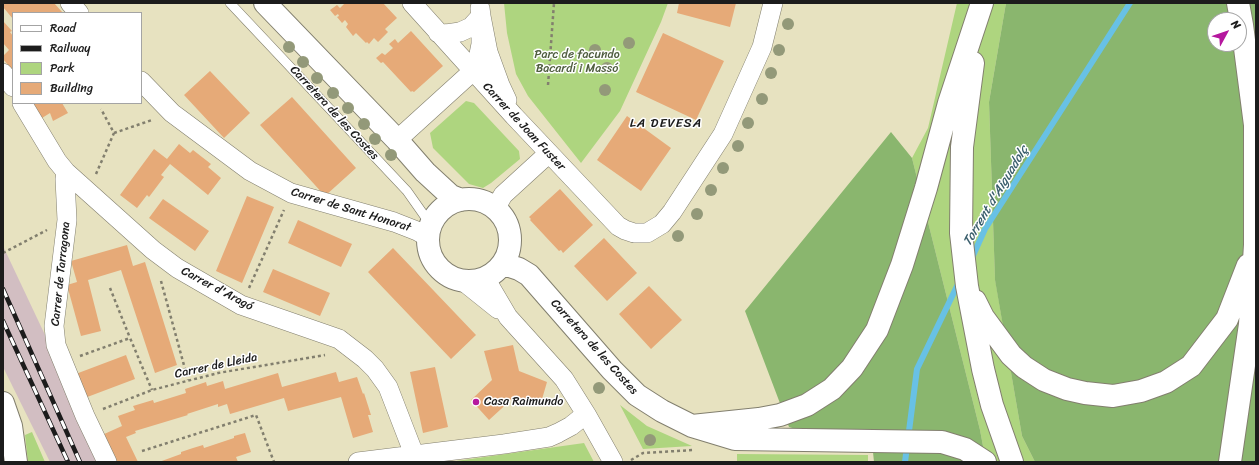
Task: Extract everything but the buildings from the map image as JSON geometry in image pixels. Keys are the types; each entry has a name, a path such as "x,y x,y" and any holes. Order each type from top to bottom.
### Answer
{"main road":[{"path":"265,3 397,140 425,172 451,196 461,200"},
{"path":"983,3 971,74 962,147 961,233 967,286 982,369 992,405 1012,462"},
{"path":"692,426 759,419 780,415 807,405 832,389 852,368 877,330 902,265 926,188 949,103 983,3"},
{"path":"1230,462 1250,324 1255,245 1255,125 1238,3"},
{"path":"425,172 435,190 433,225 429,250 433,261 441,270 451,277 463,281 474,281 493,272 506,258 510,239 508,229 504,219 498,211 490,205 471,199 454,202 433,225"},
{"name":"Carretera de les Costes","path":"510,239 541,287"},
{"path":"967,286 995,336 1011,355 1024,367 1044,380 1067,389 1084,393 1113,396 1141,391 1160,384 1191,366 1227,319 1255,245"},
{"name":"Carretera de les Costes","path":"493,272 510,266 529,275 612,370 637,395 662,411 692,426 735,439 942,442 965,449 985,462"},
{"path":"3,403 11,426 15,453"},
{"path":"3,423 8,431 15,453"}],"street":[{"path":"70,3 78,12"},
{"name":"Carrer de Joan Fuster","path":"412,3 514,116 618,226 634,233 647,233 662,224 672,212 723,134 762,47 773,3"},
{"path":"397,140 473,71 481,44 480,9"},
{"path":"438,33 446,34 460,32 471,27 480,9"},
{"path":"480,9 488,52 500,85 514,116"},
{"path":"3,74 12,86"},
{"name":"Carrer de Sant Honorat","path":"142,83 172,113 250,170 292,193 394,222 417,231 433,225"},
{"name":"Carrer d'Aragó","path":"23,104 57,161 66,172 153,250 177,268 241,305 338,339 355,350 375,370 388,387 416,458"},
{"path":"498,211 499,202 503,195 549,153"},
{"name":"Carrer de Tarragona","path":"66,172 67,220 54,326 56,345 85,416 107,462"},
{"path":"493,272 508,317"},
{"path":"463,281 508,317 564,379 614,462"},
{"path":"358,462 416,458 548,436 558,433 588,418"}],"lane":[{"name":"Carretera de les Costes","path":"230,3 407,191 426,218 433,225"}],"path":[{"path":"548,85 554,3"},
{"path":"101,109 114,133"},
{"path":"88,192 114,133 172,113"},
{"path":"241,305 292,193"},
{"path":"3,253 67,220"},
{"path":"153,250 188,381"},
{"path":"110,288 152,390"},
{"path":"63,363 130,338"},
{"name":"Carrer de Lleida","path":"85,416 152,390 218,373 355,350"},
{"path":"142,451 256,415 274,462"},
{"path":"627,462 643,453 695,450"}],"shaded area":[{"path":"3,246 105,462 50,462 3,367"}],"green space":[{"name":"Parc de facundo Bacardí i Massó","path":"504,3 668,3 661,22 620,111 581,163 528,96 516,74 507,33"},
{"path":"957,3 1006,3 989,102 995,279 1022,436 1035,462 986,462 980,430 912,158 928,128"},
{"path":"1006,3 1256,3 1256,462 1035,462 1022,436 995,280 989,102"},
{"path":"466,101 474,103 519,151 520,159 483,188 469,184 433,148 430,133"},
{"path":"891,132 912,158 980,430 986,462 874,462 873,452 789,427 745,311"},
{"path":"620,405 647,426 692,446 643,449"},
{"path":"32,432 45,462 28,462 25,435"},
{"path":"584,443 594,462 449,462"},
{"path":"737,454 868,455 868,462 737,462"}],"waterway":[{"name":"Torrent d'Aiguadolç","path":"971,260 985,229 1130,3"},
{"name":"Torrent d'Aiguadolç","path":"905,462 917,369 959,282"}],"railway":[{"path":"3,289 80,462"},
{"path":"3,321 68,462"}],"place":[{"name":"Casa Raimundo","path":"476,402"}],"district":[{"name":"LA DEVESA","path":"666,124"}]}
